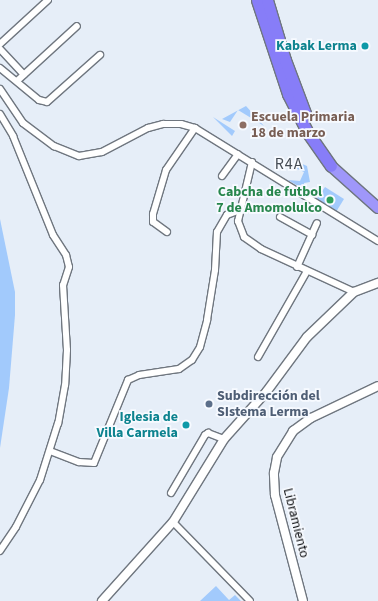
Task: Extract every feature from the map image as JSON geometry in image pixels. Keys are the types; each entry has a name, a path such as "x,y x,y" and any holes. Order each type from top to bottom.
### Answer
{"highway":[{"path":"257,0 288,94 308,133 331,166 378,208"},
{"path":"267,0 301,105 331,166"}],"main road":[{"path":"102,601 174,522 224,439 267,391 307,337 354,292 378,283"},
{"name":"Libramiento","path":"303,601 275,495 274,473 277,457 293,431 311,418 378,386"}],"street":[{"path":"0,44 48,0"},
{"path":"17,82 77,26"},
{"path":"0,49 24,75"},
{"path":"0,68 39,100 47,102 100,55"},
{"path":"0,89 23,124 54,146 79,156 102,152 148,128 163,124 174,123 195,128 252,162 296,193 378,241"},
{"path":"0,114 13,136 53,235 69,264 63,293 67,350 65,385 50,451 33,495 0,552"},
{"path":"167,232 153,222 153,214 166,170 195,128"},
{"path":"222,176 238,154"},
{"path":"252,162 240,210 238,227 249,243 297,267 354,292"},
{"path":"50,451 79,462 94,463 128,380 139,375 179,369 192,360 200,347 207,320 215,270 217,232 227,215 240,210"},
{"path":"280,216 312,235"},
{"path":"297,267 317,223"},
{"path":"258,357 307,271"},
{"path":"171,493 205,435 208,433 224,439"},
{"path":"174,522 250,601"}],"shaded area":[{"path":"246,106 264,126 238,110"},
{"path":"238,111 230,122 222,119"},
{"path":"213,117 235,131 232,136"},
{"path":"300,163 307,166 310,182 304,183 305,190 310,189 313,195 288,180 300,181 304,172 293,167 294,165 299,167"},
{"name":"Cabcha de futbol 7 de Amomolulco","path":"325,187 344,199 336,212 316,200"},
{"path":"0,219 15,292 15,315 9,388 0,448"},
{"path":"216,586 229,600 235,595 241,601 200,601"}],"place":[{"name":"Kabak Lerma","path":"365,46"},
{"name":"Escuela Primaria 18 de marzo","path":"243,125"},
{"name":"Cabcha de futbol 7 de Amomolulco","path":"330,200"},
{"name":"Subdirección del SIstema Lerma","path":"209,404"},
{"name":"Iglesia de Villa Carmela","path":"186,425"}],"district":[{"name":"R4A","path":"289,164"}]}
